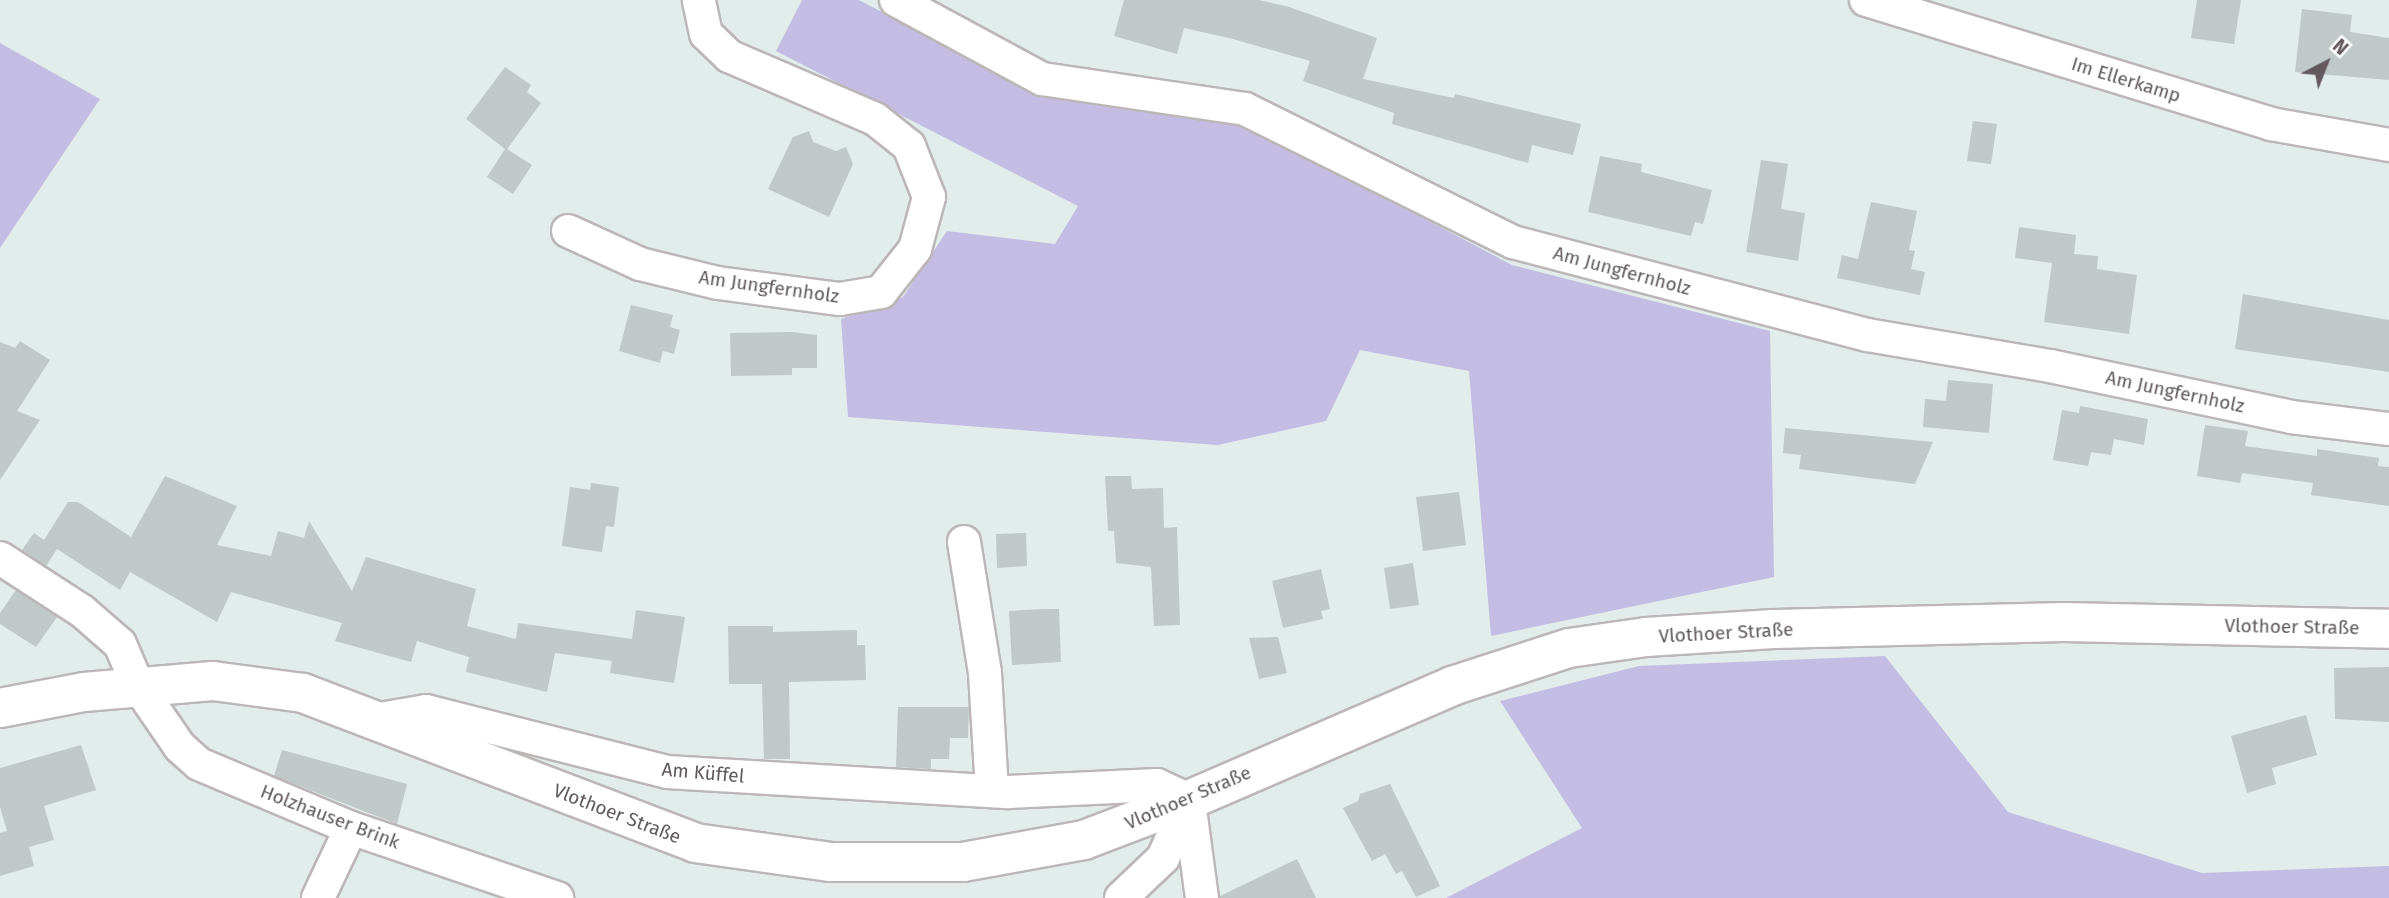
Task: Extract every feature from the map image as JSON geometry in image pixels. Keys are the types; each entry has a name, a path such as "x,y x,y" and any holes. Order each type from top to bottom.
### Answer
{"street":[{"name":"Am Jungfernholz","path":"568,231 640,264 718,284 841,299 881,292 915,249 929,197 909,146 875,119 729,56 706,34 699,0"},
{"name":"Am Jungfernholz","path":"895,0 1041,79 1245,108 1513,242 1867,335 2050,366 2291,417 2389,429"},
{"name":"Im Ellerkamp","path":"1866,0 2271,124 2389,145"},
{"path":"964,542 985,673 992,791"},
{"name":"Holzhauser Brink","path":"0,558 82,611 120,644 138,685 180,747 199,764 351,828 557,898"},
{"name":"Vlothoer Straße","path":"0,708 138,685 213,681 303,693 380,719 695,843 830,862 976,860 1084,840 1189,800 1452,686 1569,648 1774,629 2064,622 2389,629"},
{"name":"Am Küffel","path":"380,719 426,711 667,772 992,791 1157,785 1189,800"},
{"path":"1121,898 1163,858 1189,800"},
{"path":"1189,800 1202,898"},
{"path":"318,898 351,828"}],"shaded area":[{"path":"802,0 859,0 1040,95 1248,125 1512,265 1770,331 1774,577 1491,636 1469,371 1360,350 1326,421 1218,445 848,417 841,319 903,297 947,231 1055,244 1078,206 776,51"},
{"path":"0,43 100,99 0,248"},
{"path":"1885,656 2008,812 2202,873 2389,866 2389,898 1446,898 1582,828 1500,701 1639,666"}],"building":[{"path":"1124,0 1259,0 1289,7 1377,38 1363,79 1454,98 1455,94 1581,124 1573,155 1532,145 1528,163 1392,124 1394,113 1303,81 1310,61 1233,39 1184,28 1177,54 1114,36"},
{"path":"2197,0 2241,0 2234,44 2191,38"},
{"path":"2302,9 2352,15 2350,32 2389,38 2389,80 2295,72"},
{"path":"505,67 531,85 527,92 541,103 507,149 532,165 513,194 487,177 505,149 466,119"},
{"path":"1973,121 1997,124 1991,164 1967,161"},
{"path":"809,131 813,142 836,151 846,147 853,164 829,217 768,189 793,137"},
{"path":"1600,156 1642,164 1641,172 1712,190 1703,224 1695,222 1691,236 1588,212"},
{"path":"1761,160 1788,164 1781,209 1805,213 1798,261 1746,252"},
{"path":"1871,202 1917,211 1909,250 1915,251 1911,269 1925,272 1920,295 1837,278 1842,255 1858,259"},
{"path":"2019,227 2076,235 2074,254 2098,256 2097,269 2137,275 2129,334 2044,322 2052,263 2015,258"},
{"path":"2243,294 2389,320 2389,372 2235,349"},
{"path":"631,305 673,315 670,327 680,330 674,354 663,351 660,363 619,351"},
{"path":"792,332 817,335 817,368 792,368 792,375 731,376 730,333"},
{"path":"20,341 50,360 17,411 40,420 0,480 0,342 15,348"},
{"path":"1948,380 1993,384 1989,433 1923,427 1925,399 1946,401"},
{"path":"2080,406 2148,419 2144,445 2114,439 2111,455 2091,452 2088,466 2053,460 2062,410 2079,413"},
{"path":"2205,425 2248,431 2245,446 2317,456 2317,449 2379,458 2378,466 2389,467 2389,506 2311,495 2313,483 2242,473 2240,483 2197,476"},
{"path":"1785,428 1933,442 1915,484 1799,469 1801,455 1783,453"},
{"path":"165,476 237,506 217,545 271,556 278,531 304,538 309,521 352,591 366,557 476,589 467,626 516,639 518,623 632,639 636,610 685,617 674,683 610,673 612,661 555,653 547,692 466,672 469,657 417,641 411,662 335,641 342,623 231,592 217,622 130,572 120,590 57,549 46,566 22,550 34,533 44,540 68,502 78,502 131,537"},
{"path":"1105,476 1131,476 1132,489 1163,488 1164,528 1177,527 1180,625 1154,626 1151,567 1116,563 1114,531 1108,531"},
{"path":"591,483 619,487 614,527 606,526 602,552 562,546 570,487 590,490"},
{"path":"1459,492 1466,545 1423,551 1416,497"},
{"path":"1026,533 1027,566 997,568 996,534"},
{"path":"1413,563 1419,605 1390,609 1384,568"},
{"path":"1321,569 1330,609 1321,611 1323,619 1283,628 1272,581"},
{"path":"16,590 57,617 36,647 0,624 0,613"},
{"path":"1059,609 1061,662 1012,665 1009,611"},
{"path":"728,626 773,626 773,632 857,630 857,645 865,645 866,680 789,682 790,759 764,759 762,684 729,684"},
{"path":"1278,637 1287,673 1259,679 1249,638"},
{"path":"2389,667 2389,722 2335,719 2334,668"},
{"path":"898,707 969,707 968,738 950,738 949,759 931,759 931,769 896,767"},
{"path":"2306,715 2317,755 2272,768 2276,784 2247,793 2231,736"},
{"path":"81,745 96,790 44,806 54,840 29,847 34,866 0,876 0,833 7,831 0,807 0,768"},
{"path":"282,750 407,784 397,824 274,776"},
{"path":"1390,784 1440,886 1416,897 1402,871 1396,874 1385,854 1372,861 1343,808 1358,801 1360,794"},
{"path":"1297,859 1316,898 1220,898 1220,896"}]}
